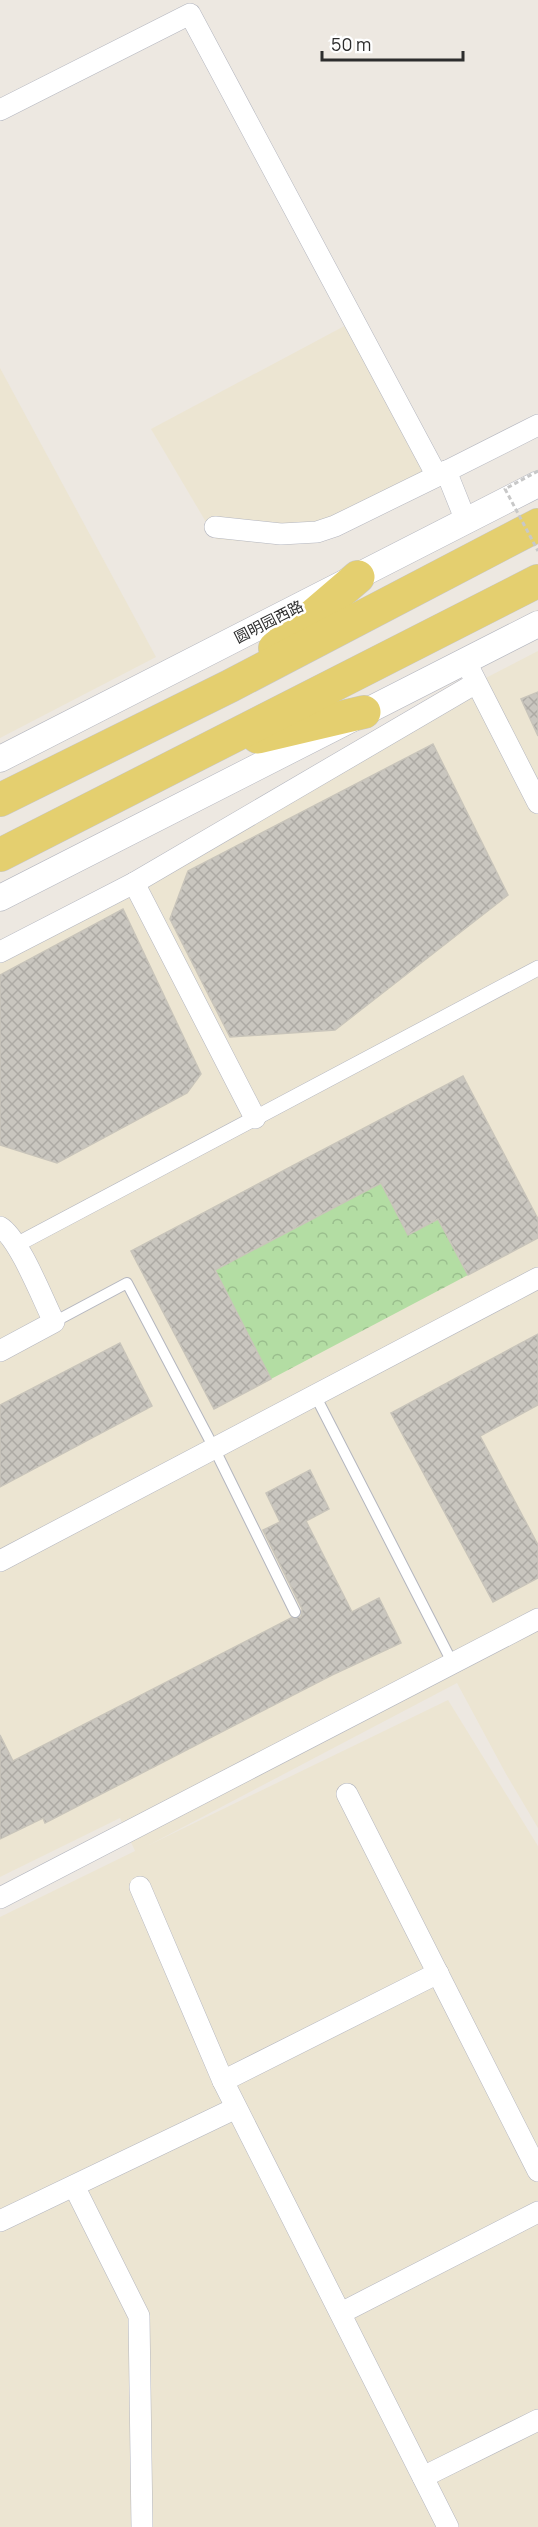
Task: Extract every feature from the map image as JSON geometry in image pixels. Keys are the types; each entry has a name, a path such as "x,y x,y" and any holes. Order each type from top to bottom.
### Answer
{"main road":[{"path":"0,800 230,686 538,525"},
{"path":"230,686 358,577"},
{"path":"0,855 538,581"},
{"path":"215,747 364,712"}],"street":[{"path":"0,110 190,14 466,521"},
{"path":"215,527 281,534 317,532 335,526 538,425"},
{"name":"圆明园西路","path":"0,759 538,484"},
{"path":"0,952 134,884 471,672 538,624"},
{"path":"0,898 364,712 471,672"},
{"path":"471,672 538,803"},
{"path":"134,884 255,1118"},
{"path":"16,1245 538,968"},
{"path":"0,1227 7,1231 16,1245 54,1322 0,1351"},
{"path":"0,1561 215,1450 538,1278"},
{"path":"0,1898 538,1619"},
{"path":"347,1794 538,2171"},
{"path":"140,1887 222,2081 448,2527"},
{"path":"222,2081 438,1973"},
{"path":"0,2222 236,2108"},
{"path":"74,2186 139,2316 142,2527"},
{"path":"340,2313 538,2212"},
{"path":"423,2477 538,2420"}],"lane":[{"path":"54,1322 127,1282 215,1450 295,1612"},
{"path":"315,1395 452,1662"}],"path":[{"path":"538,471 505,489 538,551"}],"shaded area":[{"path":"350,323 426,477 280,544 216,539 151,429"},
{"path":"0,368 156,657 0,738"},
{"path":"538,651 538,1828 457,1683 149,1845 448,1700 538,1846 538,2527 0,2527 0,1917 135,1851 120,1818 0,1877 0,945"}],"green space":[{"path":"381,1183 438,1219 468,1275 271,1379 215,1270"}],"building":[{"path":"538,692 538,736 521,699"},
{"path":"433,744 508,895 335,1030 230,1037 170,919 188,871"},
{"path":"123,909 201,1074 187,1093 57,1163 0,1145 0,975"},
{"path":"463,1076 538,1219 538,1238 468,1275 438,1219 408,1235 381,1183 215,1270 271,1379 214,1409 131,1251"},
{"path":"538,1334 538,1405 480,1436 538,1545 538,1578 493,1602 391,1413"},
{"path":"120,1343 152,1406 0,1487 0,1405"},
{"path":"310,1470 329,1509 306,1521 352,1612 379,1598 401,1643 332,1675 45,1823 43,1818 0,1839 0,1735 13,1761 291,1618 301,1617 302,1609 263,1530 280,1522 266,1493"}]}
